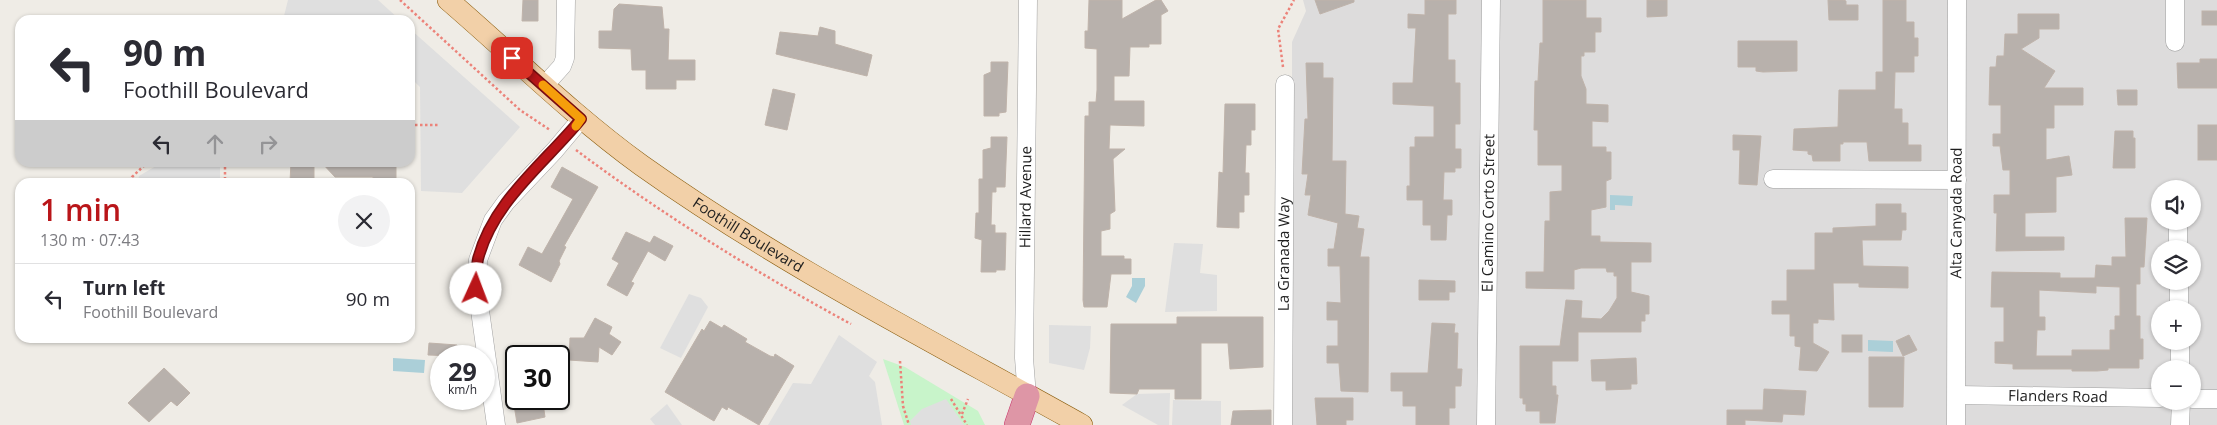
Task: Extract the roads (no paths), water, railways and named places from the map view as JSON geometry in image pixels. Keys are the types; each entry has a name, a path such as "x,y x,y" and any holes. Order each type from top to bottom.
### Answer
{"highway":[{"name":"Hillard Avenue","path":"1016,425 1026,396"},
{"name":"Hillard Avenue","path":"1026,396 1036,425"}],"main road":[{"name":"Foothill Boulevard","path":"448,0 581,119 641,165 736,228 1026,396 1082,425"}],"street":[{"path":"544,86 562,66 566,58 566,0"},
{"name":"Hillard Avenue","path":"1026,396 1024,358 1028,0"},
{"name":"El Camino Corto Street","path":"1486,425 1491,0"},
{"name":"Alta Canyada Road","path":"1956,425 1957,0"},
{"path":"2175,0 2175,42"},
{"name":"La Granada Way","path":"1283,425 1285,84"},
{"path":"496,425 476,289 478,260 493,220 506,202 581,119"},
{"path":"1773,178 1957,180"},
{"name":"Flanders Road","path":"1957,395 2151,398"},
{"path":"2201,398 2217,399"},
{"path":"2180,425 2181,410"}],"water":[{"path":"1610,195 1633,196 1632,206 1615,205 1615,210 1610,210"},
{"path":"1132,278 1145,278 1145,286 1136,303 1126,297 1132,286"},
{"path":"1868,340 1893,341 1893,352 1868,351"},
{"path":"393,358 425,360 424,373 393,371"}]}
